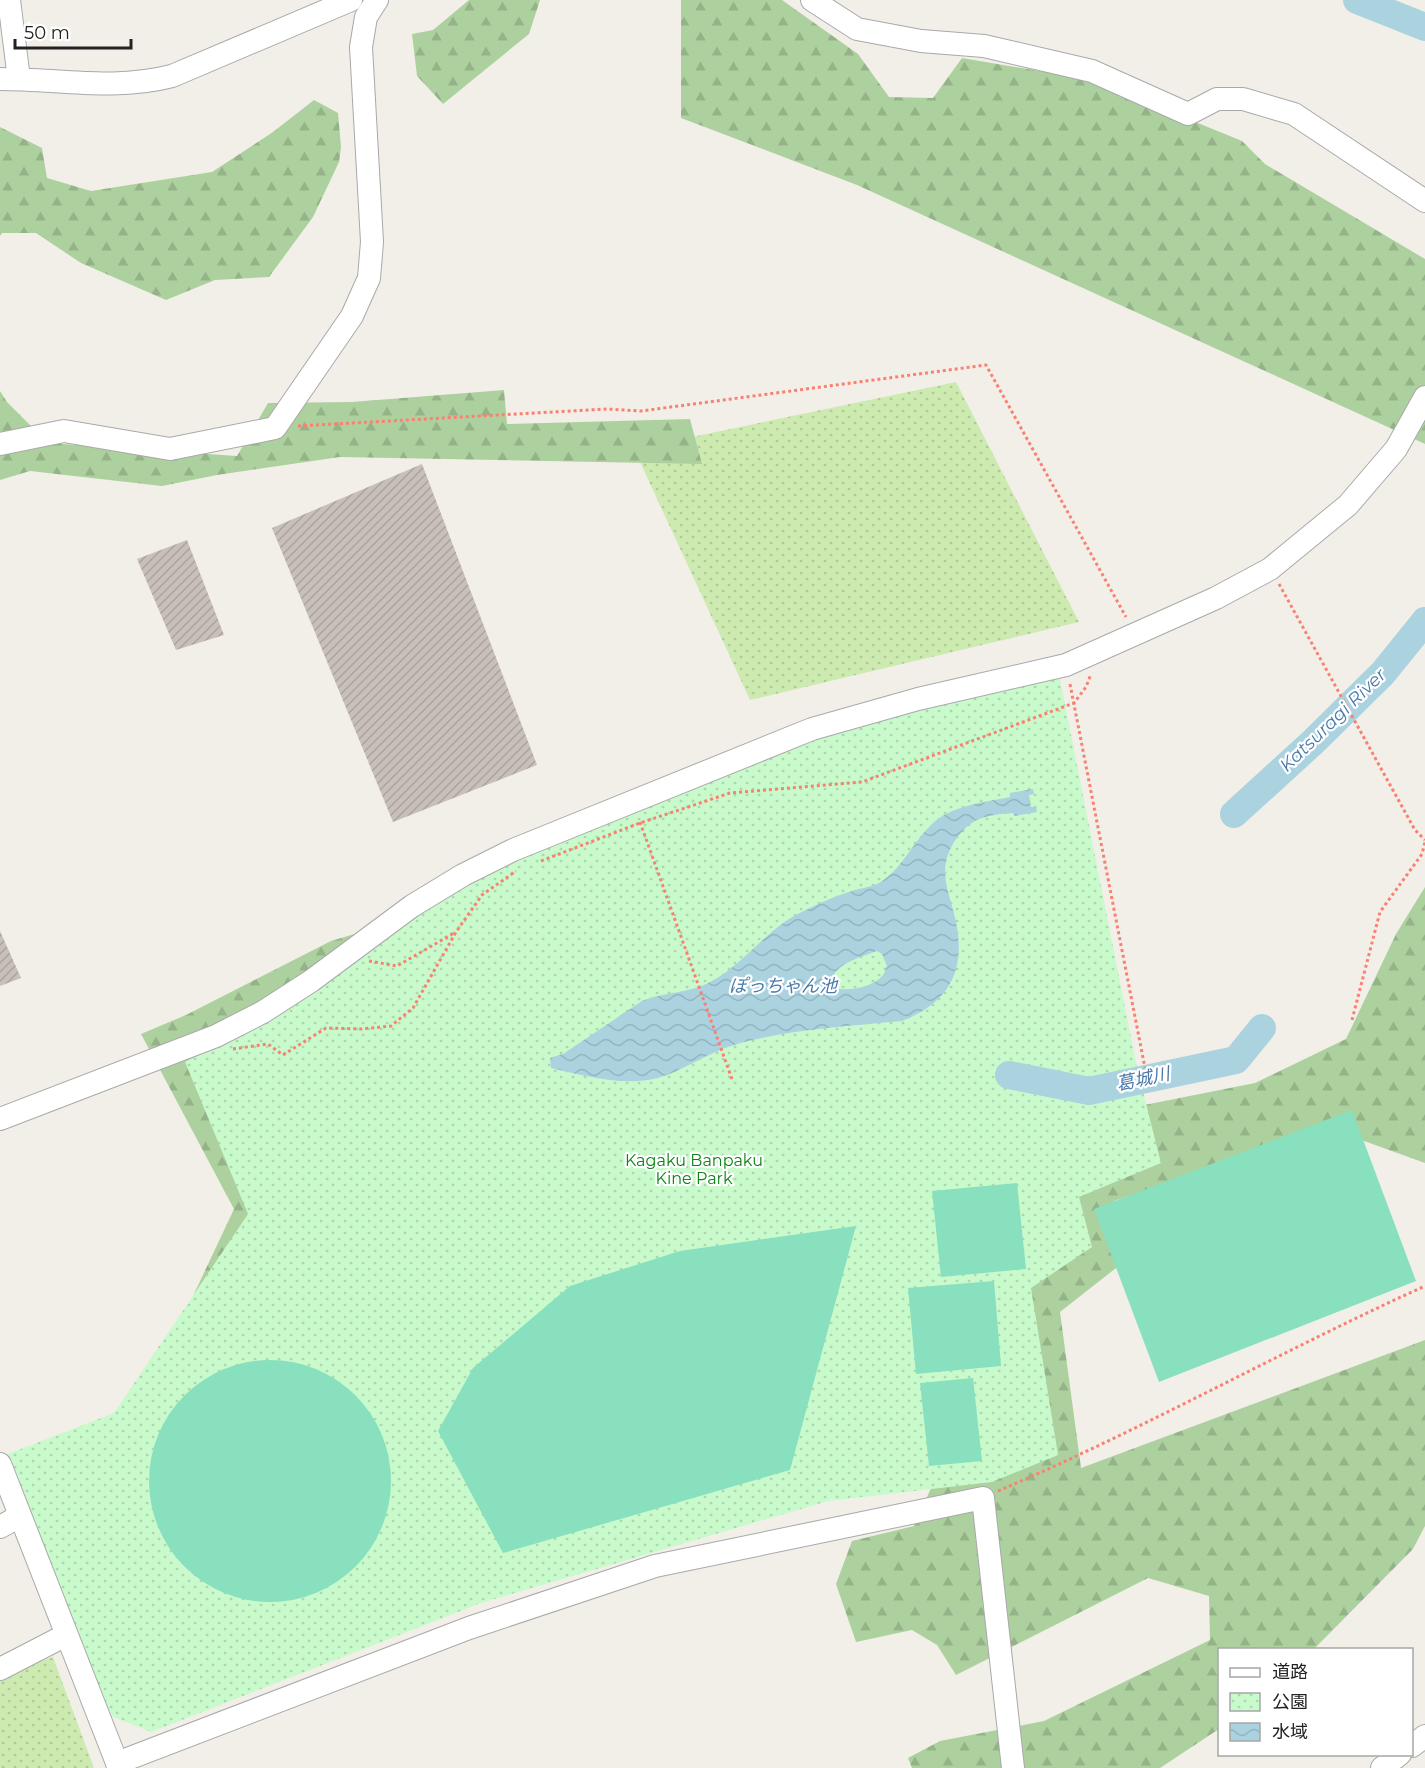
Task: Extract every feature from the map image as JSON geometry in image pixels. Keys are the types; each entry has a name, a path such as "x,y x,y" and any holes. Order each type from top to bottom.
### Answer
{"street":[{"path":"9,0 10,79 116,85 150,82 172,76 351,0"},
{"path":"0,444 64,432 170,449 275,428 352,316 369,278 372,242 361,47 366,16 377,0"},
{"path":"812,0 857,28 921,41 984,46 1092,71 1188,114 1217,99 1243,99 1294,114 1425,201"},
{"path":"0,1119 216,1036 263,1012 311,981 412,906 463,875 513,850 812,729 918,699 1066,665 1216,598 1270,570 1348,505 1396,449 1425,397"},
{"path":"0,1464 118,1766 469,1628 655,1566 983,1498 1013,1768"},
{"path":"0,1527 20,1516"},
{"path":"0,1669 66,1635"},
{"path":"1413,1745 1425,1736"},
{"path":"1382,1768 1399,1756"}],"path":[{"path":"275,428 608,409 641,411 986,365 1136,635"},
{"path":"1270,570 1415,830 1425,841 1422,854 1380,912 1352,1020"},
{"path":"1066,665 1145,1068"},
{"path":"538,862 640,823 729,793 862,782 1074,703 1086,687 1089,676 1097,669"},
{"path":"640,823 732,1082"},
{"path":"228,1050 268,1044 283,1055 326,1028 361,1029 391,1026 413,1008 456,932 482,895 517,870"},
{"path":"344,956 397,966 456,932"},
{"path":"983,1498 1056,1467 1353,1319 1425,1286"}],"green space":[{"path":"469,0 540,0 529,34 443,104 417,76 412,34 433,30"},
{"path":"681,0 782,0 858,54 889,97 933,98 962,58 1093,80 1242,141 1265,164 1425,259 1425,444 857,185 681,118"},
{"path":"314,100 338,113 341,147 339,162 313,217 269,277 215,280 166,300 81,263 36,233 2,233 0,236 0,127 42,148 47,178 91,191 212,172 273,132"},
{"path":"956,382 1079,622 750,700 634,449"},
{"path":"504,390 507,424 690,419 702,464 340,457 217,475 162,486 30,471 0,480 0,391 7,402 48,443 237,456 268,403 352,402"},
{"name":"Kagaku Banpaku Kine Park","path":"1059,674 1137,1068 1161,1163 1079,1197 1092,1247 1031,1288 1058,1455 992,1482 828,1501 481,1603 151,1732 111,1716 8,1454 114,1413 248,1214 185,1062 256,1026 464,882 777,752 891,714"},
{"path":"1425,887 1425,1163 1331,1129 1114,1201 1116,1268 1060,1312 1081,1468 1425,1340 1425,1526 1413,1549 1315,1648 1218,1648 1218,1730 1160,1768 912,1768 908,1758 940,1741 1044,1721 1210,1640 1209,1596 1148,1578 956,1675 937,1645 912,1630 856,1642 836,1584 852,1541 914,1526 936,1477 194,1294 234,1209 141,1034 186,1015 331,941 455,904 1084,1117 1255,1083 1346,1039 1396,934"},
{"path":"1352,1110 1416,1281 1159,1382 1094,1209"},
{"path":"1017,1183 1026,1269 941,1277 932,1191"},
{"path":"856,1226 790,1470 503,1553 438,1431 473,1368 570,1286 680,1251"},
{"path":"994,1281 1001,1366 916,1374 908,1288"},
{"path":"270,1360 294,1363 316,1370 337,1381 355,1396 370,1414 381,1435 388,1457 391,1481 388,1505 381,1527 370,1548 355,1566 337,1581 316,1592 294,1599 270,1602 246,1599 224,1592 203,1581 185,1566 170,1548 159,1527 152,1505 149,1481 152,1457 159,1435 170,1414 185,1396 203,1381 224,1370 246,1363"},
{"path":"973,1378 982,1461 929,1466 920,1383"},
{"path":"53,1657 94,1768 0,1768 0,1676"}],"water":[{"name":"ぽっちゃん池","path":"1033,789 1034,794 1029,795 1031,807 1036,807 1037,812 1015,816 1013,813 1000,814 977,820 961,832 949,853 945,873 956,922 958,956 956,970 942,995 918,1014 902,1021 803,1031 744,1042 716,1052 672,1073 642,1081 612,1080 551,1068 550,1058 563,1054 642,1001 695,988 712,981 734,966 773,931 794,916 837,896 873,886 887,878 930,826 947,813 967,806 1010,797 1010,793","holes":["877,951 882,954 887,966 884,974 874,983 860,988 835,988 834,974 839,968"]}],"building":[{"path":"422,464 537,765 393,822 272,528"},
{"path":"187,540 224,635 176,650 137,559"},
{"path":"0,931 21,978 0,986"}],"waterway":[{"path":"1357,0 1425,27"},
{"name":"Katsuragi River","path":"1234,814 1313,742 1383,673 1425,621"},
{"name":"葛城川","path":"1009,1075 1089,1091 1236,1060 1262,1028"}]}
